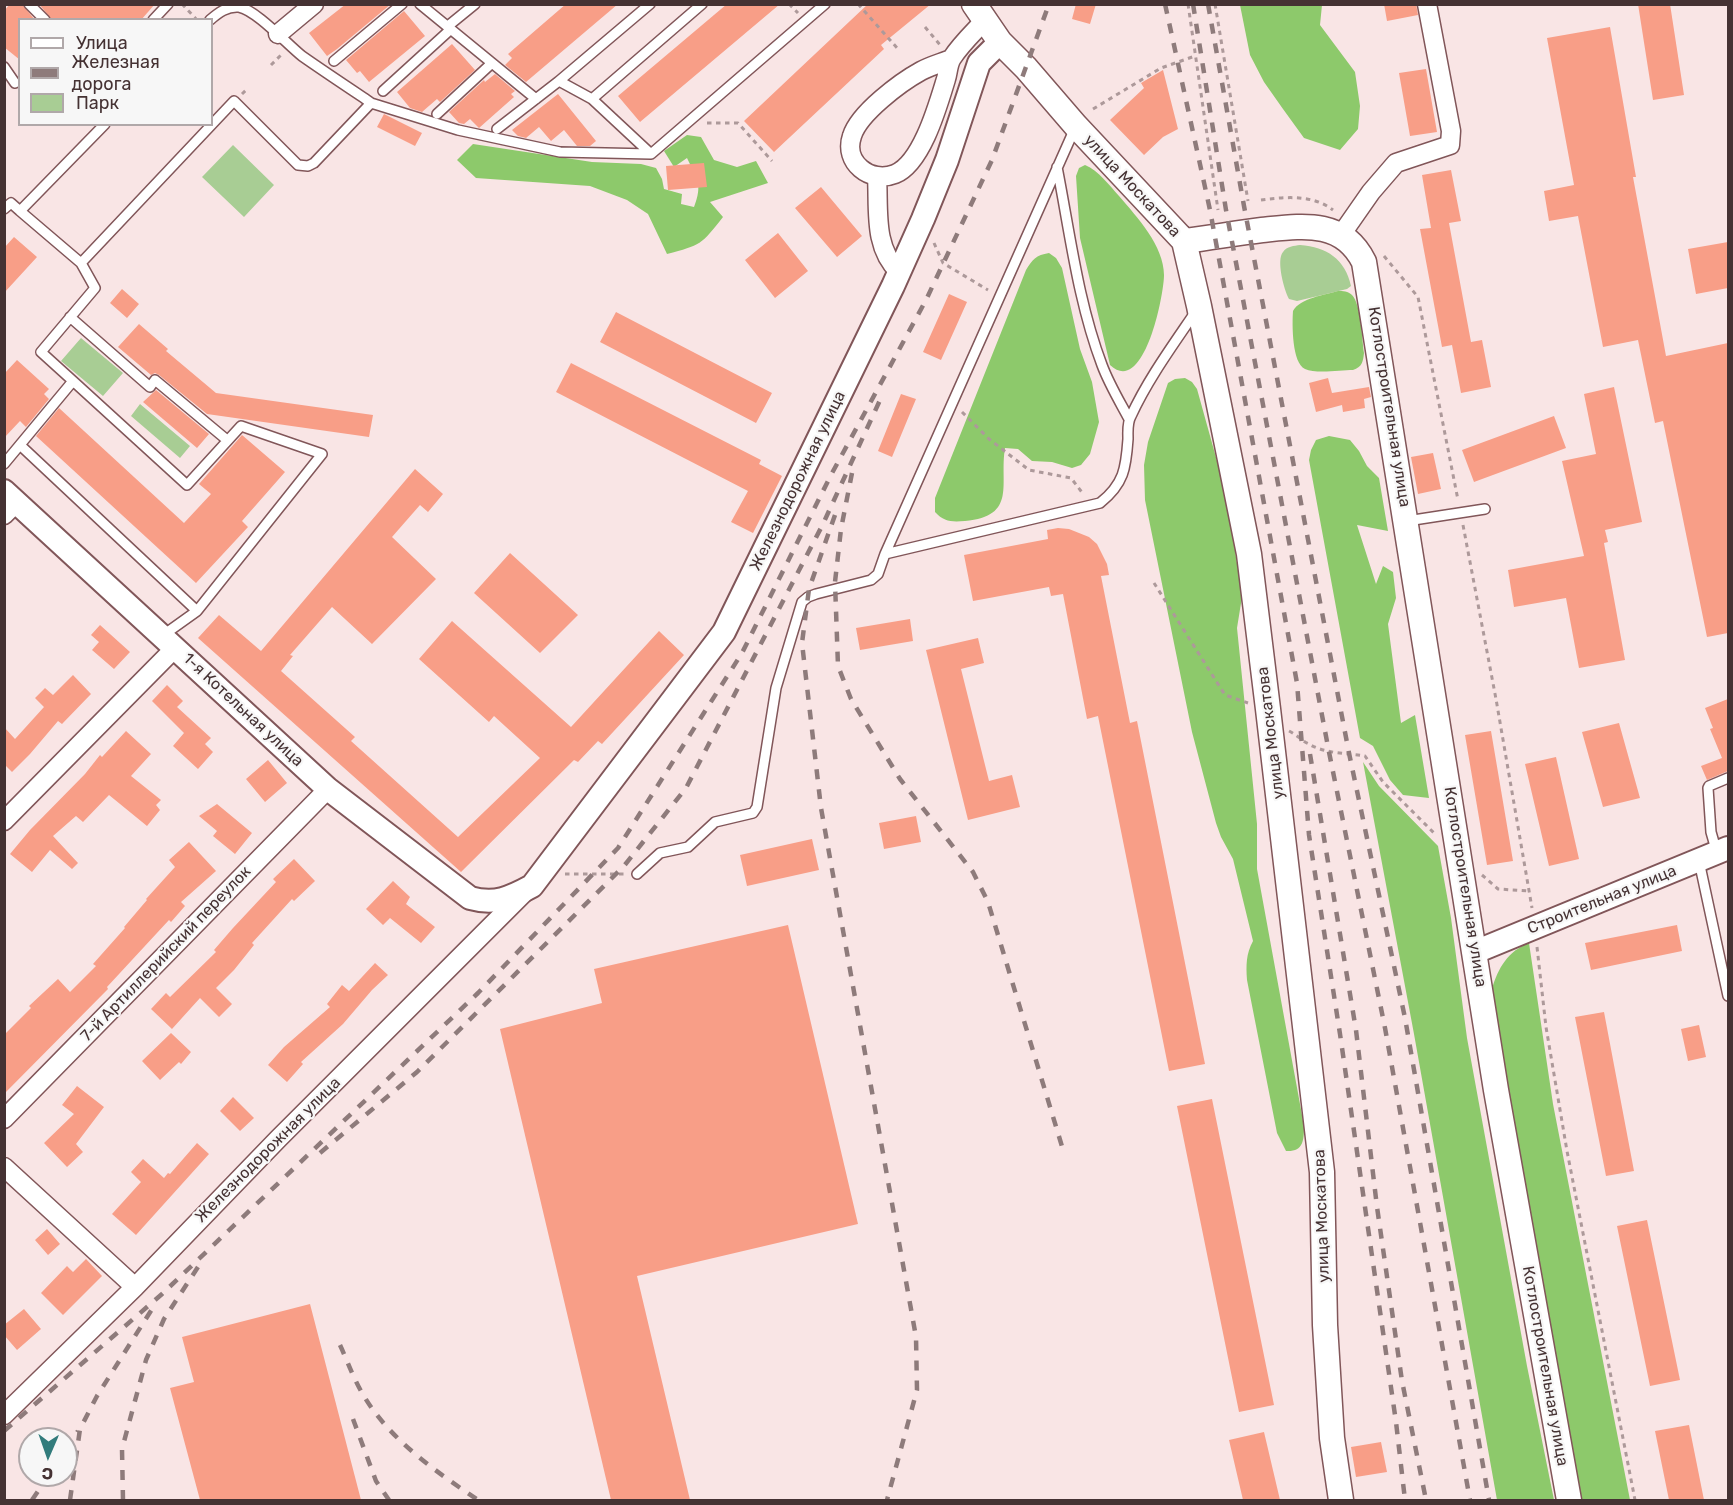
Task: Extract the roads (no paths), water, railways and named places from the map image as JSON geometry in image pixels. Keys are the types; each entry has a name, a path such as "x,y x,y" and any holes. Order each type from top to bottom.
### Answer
{"main road":[{"name":"улица Москатова","path":"980,12 1000,42 1026,68 1084,118 1184,241 1249,554 1322,1172 1325,1325 1332,1438 1341,1500"},
{"path":"1184,241 1306,226 1318,227 1341,235"},
{"name":"Котлостроительная улица","path":"1341,235 1359,251 1367,272 1498,1102 1569,1500"}],"street":[{"path":"278,34 314,4"},
{"path":"1341,235 1371,192 1396,163 1450,145 1451,131 1427,4"},
{"path":"951,59 929,67 908,79 875,106 854,130 850,148 858,166 877,176 895,174 910,163 936,106 951,59 980,12"},
{"name":"Железнодорожная улица","path":"4,1415 135,1287 278,1139 532,886 724,632 923,219 947,160 979,63 1000,42"},
{"path":"877,176 880,240 887,258 899,272"},
{"name":"1-я Котельная улица","path":"9,503 169,642 328,789 470,898 484,902 499,900"},
{"path":"4,821 169,642"},
{"name":"7-й Артиллерийский переулок","path":"4,1119 328,789"},
{"name":"Строительная улица","path":"1475,952 1715,854"},
{"name":"Железнодорожная улица","path":"499,900 515,896 532,886"},
{"path":"4,1167 135,1287"}],"lane":[{"path":"29,4 43,18"},
{"path":"155,18 168,4"},
{"path":"334,61 402,4"},
{"path":"420,4 536,99"},
{"path":"383,91 475,4"},
{"path":"497,129 559,81 650,4"},
{"path":"592,99 702,4"},
{"path":"213,18 227,8 246,9 302,56 371,103 458,130 560,152 651,154 825,4"},
{"path":"437,114 492,63"},
{"path":"4,68 15,83"},
{"path":"559,81 592,99 651,154"},
{"path":"213,123 234,101 298,165 308,166 314,163 371,103"},
{"path":"637,874 660,853 688,847 715,822 753,813 758,807 776,688 802,602 816,594 871,580 878,574 1057,167 1084,118"},
{"path":"20,211 103,126"},
{"path":"81,263 210,126"},
{"path":"1057,167 1077,273 1093,341 1103,369 1129,419"},
{"path":"4,209 11,203 81,263 95,288 41,352 187,485 241,426 322,454 197,611 169,642"},
{"path":"885,554 1092,506 1113,492 1122,477 1126,462 1129,419 1154,374 1199,306"},
{"path":"70,317 150,387 155,380 227,441"},
{"path":"4,464 73,381"},
{"path":"20,445 197,611"},
{"path":"1407,521 1485,509"},
{"path":"1728,778 1708,788 1728,996"}],"railway":[{"path":"4,1431 162,1294 478,993 618,848 742,653 831,475 926,300 992,160 1049,4"},
{"path":"1165,4 1210,210 1297,683 1309,835 1340,1034 1396,1422 1405,1500"},
{"path":"1193,4 1226,210 1329,752 1385,1028 1470,1500"},
{"path":"1208,4 1244,206 1349,753 1405,1018 1489,1500"},
{"path":"320,1153 417,1072 624,866 686,788 823,524 881,398"},
{"path":"852,473 841,529 835,582 838,666 851,699 900,779 973,872 988,902 1064,1153"},
{"path":"835,515 809,589 802,643 821,808 916,1337 917,1390 887,1500"},
{"path":"1310,754 1356,1030 1377,1207 1402,1381 1426,1500"},
{"path":"123,1500 122,1449 146,1360 164,1319 200,1264"},
{"path":"70,1500 80,1429 97,1396 154,1306"},
{"path":"340,1345 361,1391 384,1424 429,1465 478,1500"},
{"path":"353,1419 376,1481 389,1500"},
{"path":"32,1500 41,1487"}]}
